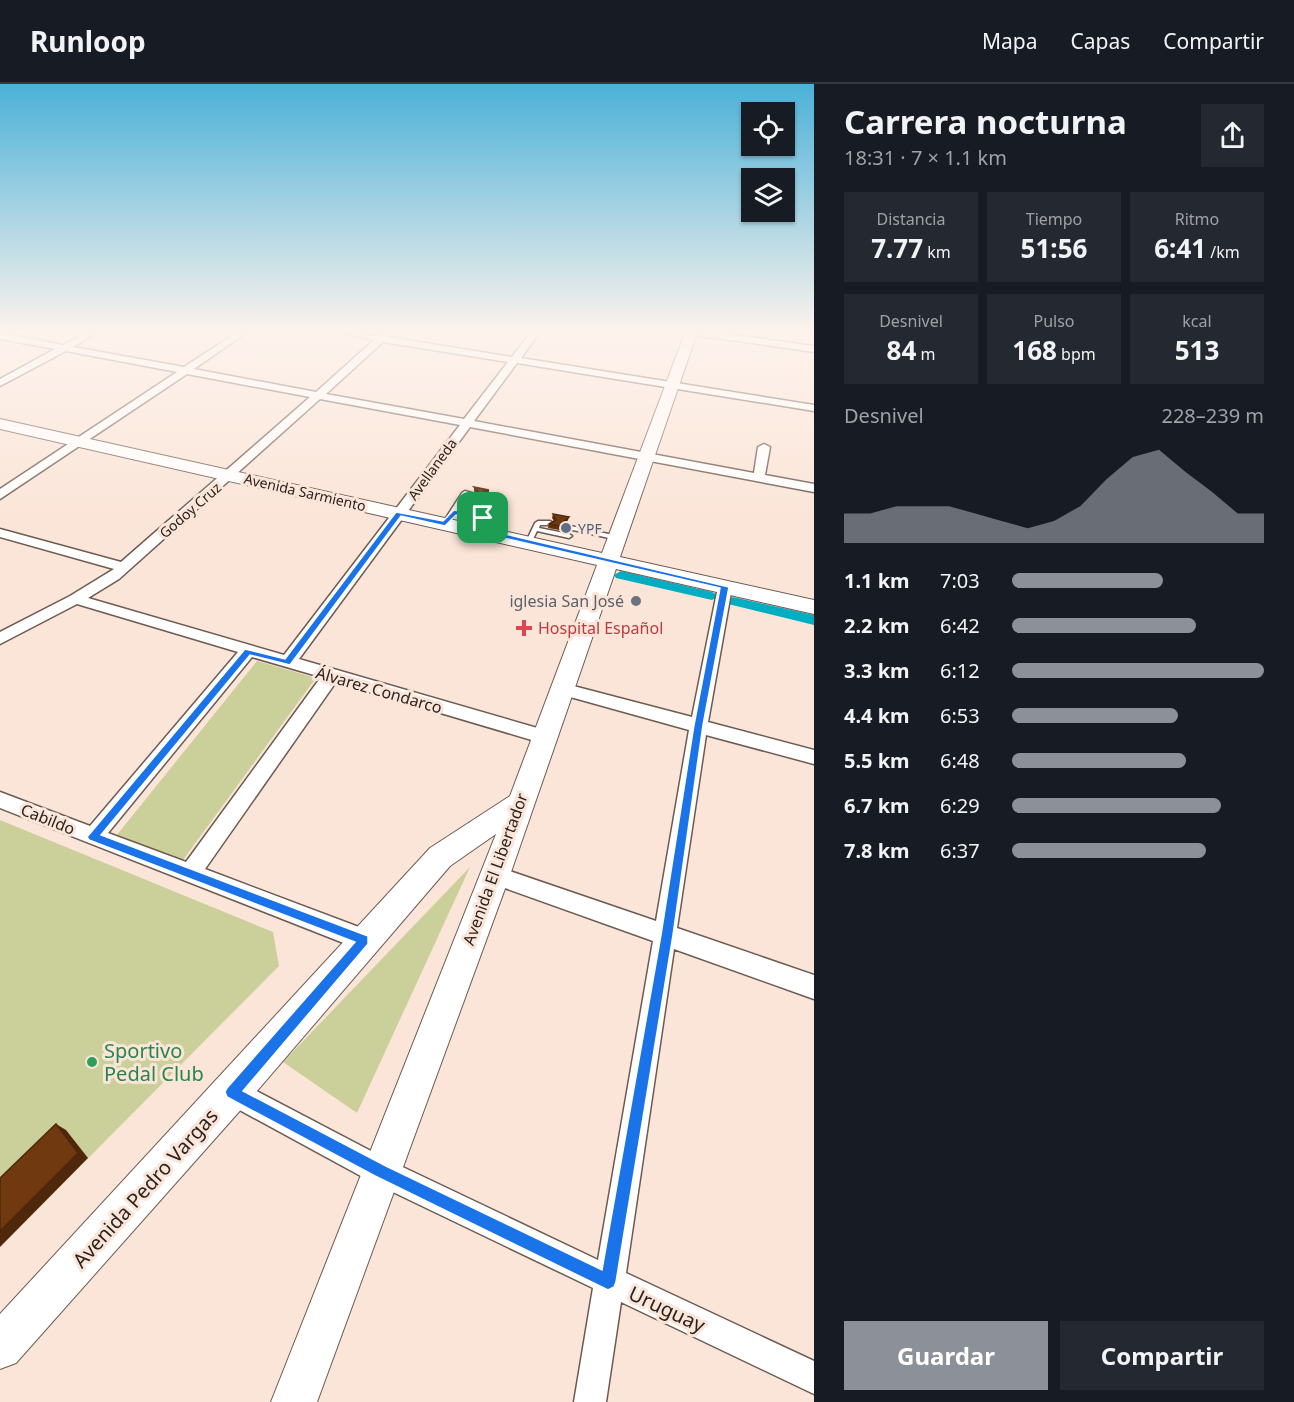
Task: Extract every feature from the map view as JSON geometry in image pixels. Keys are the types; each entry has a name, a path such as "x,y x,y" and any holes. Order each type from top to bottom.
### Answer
{"main road":[{"name":"Avenida El Libertador","path":"294,1402 380,1171 495,875 669,395"},
{"name":"Avenida Sarmiento","path":"0,424 399,513 449,518 501,536 532,536 566,543 610,560 814,606"},
{"name":"Avenida Pedro Vargas","path":"0,1347 232,1092 364,940 440,857 457,843 519,804"}],"street":[{"path":"0,495 150,395"},
{"path":"309,395 814,488"},
{"name":"Avellaneda","path":"287,663 487,395"},
{"path":"731,395 814,408"},
{"name":"Godoy Cruz","path":"0,639 75,600 124,567 230,476 317,396"},
{"path":"759,478 764,447"},
{"path":"0,533 124,567"},
{"path":"590,1402 699,725 725,587"},
{"name":"Álvarez Condarco","path":"75,600 545,737"},
{"path":"93,837 248,651"},
{"path":"190,874 331,676"},
{"path":"562,689 814,757"},
{"name":"Cabildo","path":"0,800 364,940"},
{"path":"495,875 814,987"},
{"name":"Uruguay","path":"232,1092 380,1171 608,1282 814,1378"}],"lane":[{"path":"449,518 462,505 465,493 472,494"},
{"path":"483,518 484,509 493,498 487,497"},
{"path":"449,518 483,518 498,522 501,536"},
{"path":"532,536 540,522 550,524"},
{"path":"566,543 569,527 618,538"}],"green space":[{"path":"257,661 316,678 183,860 116,836"},
{"name":"Sportivo Pedal Club","path":"0,820 273,932 279,966 0,1247"},
{"path":"470,867 357,1113 283,1062"}],"building":[{"path":"474,487 489,490 484,490 486,496 479,509 463,506 470,494 478,491"},
{"path":"553,514 569,517 562,523 565,527 549,524 556,520"},
{"path":"56,1124 78,1153 0,1231 0,1178"}],"waterway":[{"path":"621,575 712,596"},
{"path":"733,601 814,620"}],"place":[{"name":"YPF","path":"566,528"},
{"name":"iglesia San José","path":"636,601"},
{"name":"Hospital Español","path":"524,628"},
{"name":"Sportivo Pedal Club","path":"92,1062"}],"route":[{"path":"454,512 483,518 498,522 501,536 725,587 699,725 667,935 608,1282 380,1171 232,1092 364,940 93,837 248,651 287,663 399,513 445,524 454,512"}]}
